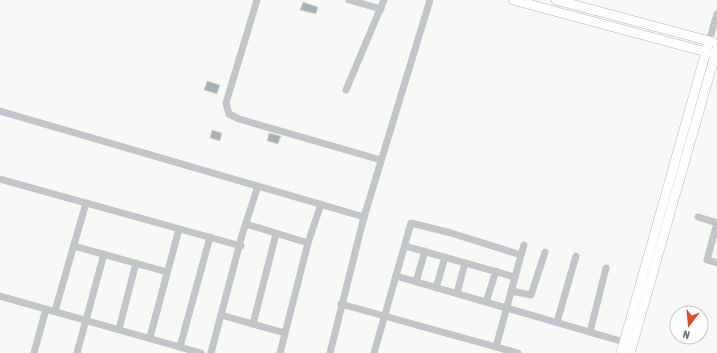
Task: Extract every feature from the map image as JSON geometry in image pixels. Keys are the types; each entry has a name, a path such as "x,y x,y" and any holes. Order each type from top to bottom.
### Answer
{"street":[{"path":"256,0 226,103 229,114 239,119 381,160"},
{"path":"349,0 381,9"},
{"path":"346,90 384,0"},
{"path":"330,353 341,304 364,217 430,0"},
{"path":"513,0 705,52 717,52 693,128 630,353"},
{"path":"562,1 713,42"},
{"path":"621,353 705,52 713,42 717,14"},
{"path":"0,111 364,217"},
{"path":"0,179 241,246"},
{"path":"211,353 246,224 258,186"},
{"path":"56,311 86,203"},
{"path":"280,353 308,243 321,204"},
{"path":"698,217 717,223 707,260 717,263"},
{"path":"374,353 411,223 451,233 521,255"},
{"path":"246,224 308,243"},
{"path":"150,337 178,229"},
{"path":"253,324 276,234"},
{"path":"180,347 210,237"},
{"path":"496,347 524,245"},
{"path":"74,246 167,272"},
{"path":"405,246 515,277"},
{"path":"416,282 425,251"},
{"path":"511,291 531,296 545,252"},
{"path":"77,353 104,254"},
{"path":"557,322 576,256"},
{"path":"436,288 445,257"},
{"path":"457,293 465,262"},
{"path":"119,329 136,263"},
{"path":"590,332 606,268"},
{"path":"486,302 496,271"},
{"path":"396,276 624,342"},
{"path":"0,296 150,337 201,353"},
{"path":"341,304 518,353"},
{"path":"34,353 46,309"},
{"path":"221,315 285,333"}],"building":[{"path":"303,2 318,7 316,14 300,10"},
{"path":"207,81 220,85 217,94 204,90"},
{"path":"212,130 222,133 220,141 210,138"},
{"path":"269,133 281,136 278,144 267,141"}]}
